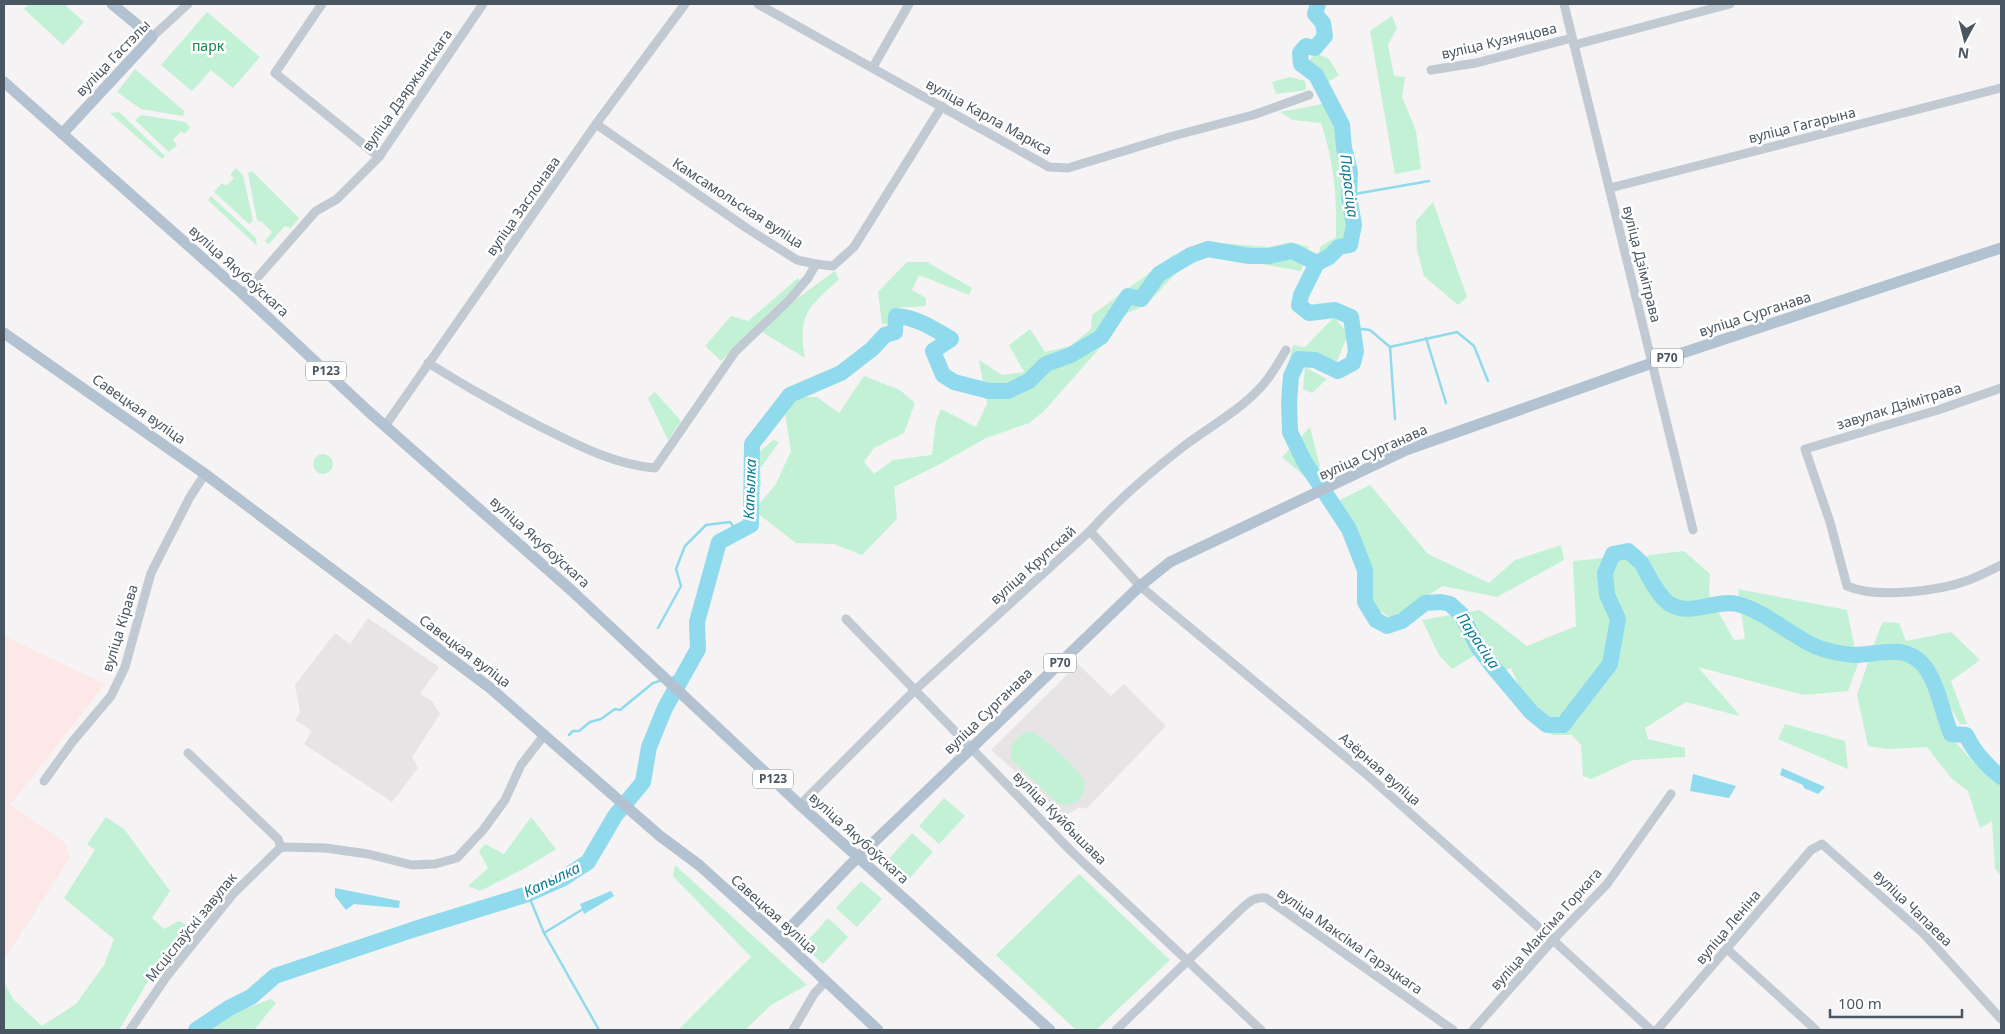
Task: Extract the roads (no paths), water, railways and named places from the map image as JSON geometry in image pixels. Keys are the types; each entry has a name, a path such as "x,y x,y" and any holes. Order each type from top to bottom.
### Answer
{"main road":[{"path":"112,4 152,38"},
{"name":"вуліца Гастэлы","path":"62,134 152,38"},
{"name":"вуліца Якубоўскага","path":"4,82 243,294 386,426 571,590 800,805 1050,1030"},
{"name":"вуліца Сурганава","path":"780,938 858,857 1140,586 1170,562 1406,450 1652,363 2001,248"},
{"name":"Савецкая вуліца","path":"4,332 206,474 489,687 645,823 699,865 878,1030"}],"street":[{"name":"вуліца Гастэлы","path":"152,38 188,4"},
{"path":"322,4 275,73 379,157"},
{"name":"вуліца Дзяржынскага","path":"243,294 316,211 337,199 379,157 483,4"},
{"name":"вуліца Заслонава","path":"386,426 596,124 685,4"},
{"name":"вуліца Карла Маркса","path":"758,4 1049,167 1068,168 1173,136 1253,115 1309,95"},
{"path":"873,67 909,4"},
{"name":"вуліца Дзімітрава","path":"1564,4 1693,530"},
{"name":"вуліца Кузняцова","path":"1431,70 1476,63 1574,42 1707,7 1730,4"},
{"name":"вуліца Гагарына","path":"1610,188 2001,88"},
{"name":"Камсамольская вуліца","path":"596,124 797,260 833,266 854,247 942,106"},
{"path":"428,364 488,400 569,442 634,466 655,468 735,352 790,299 808,278 816,264"},
{"name":"вуліца Крупскай","path":"800,805 914,691 1111,510 1184,446 1212,428 1260,389 1271,376 1286,350"},
{"name":"завулак Дзімітрава","path":"2001,388 1938,410 1805,449 1830,522 1847,586 1870,592 1922,591 1969,580 2001,565"},
{"name":"вуліца Кірава","path":"44,781 73,741 111,696 125,667 150,574 186,504 206,474"},
{"name":"Азёрная вуліца","path":"1090,531 1140,586 1366,774 1651,1030"},
{"name":"вуліца Куйбышава","path":"846,619 1072,852 1261,1030"},
{"path":"188,754 278,840 281,847 325,848 368,854 412,865 435,864 457,858 483,830 505,800 521,766 545,734"},
{"name":"вуліца Максіма Горкага","path":"1473,1030 1553,940 1607,884 1671,794"},
{"name":"вуліца Леніна","path":"1657,1030 1728,949 1810,850 1822,844"},
{"name":"вуліца Чапаева","path":"1822,844 1924,934 2001,1019"},
{"name":"Мсціслаўскі завулак","path":"130,1030 167,976 234,894 281,847"},
{"name":"вуліца Максіма Гарэцкага","path":"1116,1030 1253,899 1259,897 1266,898 1313,929 1453,1030"},
{"path":"1728,949 1816,1030"},
{"path":"793,1030 814,994 826,981"}],"water":[{"path":"1782,768 1825,787 1818,794 1804,788 1803,785 1780,775"},
{"path":"1693,774 1736,786 1729,798 1690,791"},
{"path":"335,888 400,901 399,908 354,904 346,910 335,896"},
{"path":"611,891 614,896 584,914 580,904"}],"waterway":[{"name":"Парасіца","path":"1318,4 1315,14 1323,23 1325,36 1315,48 1306,46 1300,53 1301,64 1316,75 1342,125 1344,148 1350,172 1349,197 1354,225 1350,245 1339,247 1329,257 1317,263 1301,295 1299,305 1309,313 1335,310 1351,317 1356,351 1353,363 1338,371 1315,360 1299,359 1291,376 1289,402 1290,432 1304,461 1349,529 1365,570 1365,602 1376,620 1387,626 1402,621 1425,603 1441,602 1450,604 1461,614 1478,647 1531,712 1547,725 1563,725 1610,664 1618,619 1607,595 1605,573 1613,554 1628,551 1642,564 1662,597 1678,608 1686,609 1728,603 1737,604 1767,617 1807,642 1821,648 1854,655 1901,652 1918,659 1934,683 1951,734 1966,735 1981,758 2001,777"},
{"path":"1349,195 1429,181"},
{"name":"Капылка","path":"196,1030 229,1008 251,997 275,976 415,929 528,894 562,879 588,862 615,816 643,782 649,747 665,708 698,649 697,622 719,542 751,525 752,444 790,395 841,373 872,349 885,335 895,332 896,316 918,321 951,339 933,351 943,375 954,382 989,391 1008,391 1029,381 1046,364 1071,355 1101,337 1128,296 1141,299 1159,274 1191,255 1208,249 1249,256 1269,256 1292,251 1317,263"},
{"path":"1353,328 1370,330 1390,347 1457,332 1474,346 1488,381"},
{"path":"1426,338 1446,403"},
{"path":"1390,347 1395,419"},
{"path":"658,628 681,586 676,569 685,546 706,525 730,522 737,531"},
{"path":"671,678 684,674"},
{"path":"569,735 573,731 579,731 590,722 601,719 615,709 620,710 653,683 663,680"},
{"path":"528,894 544,933 599,1030"},
{"path":"544,933 583,909"}],"park label":[{"name":"парк","path":"208,46"}]}
